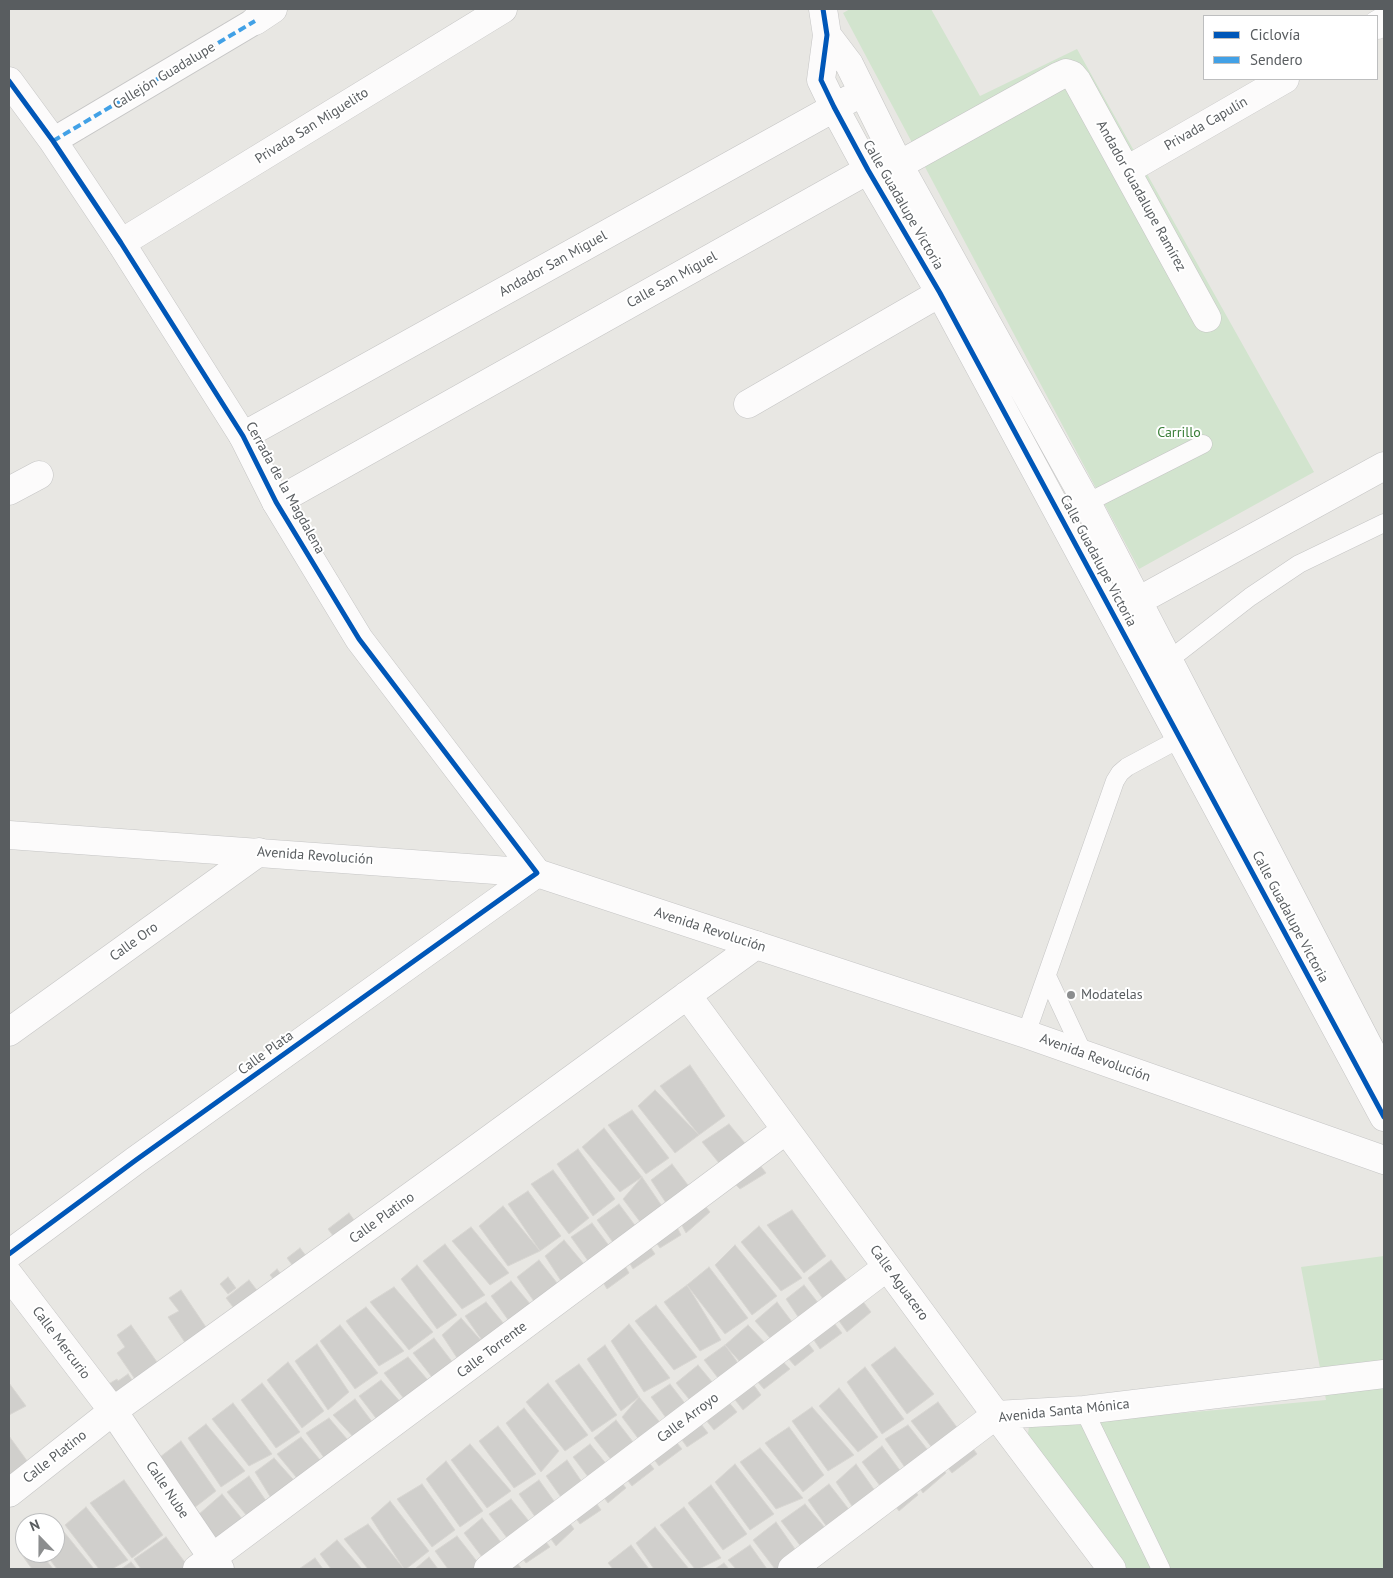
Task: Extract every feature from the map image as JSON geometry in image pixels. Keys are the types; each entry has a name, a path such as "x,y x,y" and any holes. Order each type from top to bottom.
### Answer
{"street":[{"name":"Privada San Miguelito","path":"120,243 502,9"},
{"name":"Callejón Guadalupe","path":"53,141 264,15"},
{"name":"Calle Guadalupe Victoria","path":"825,22 864,92 899,165 1087,503 1384,1076"},
{"name":"Calle Guadalupe Victoria","path":"825,22 821,80 834,107 868,170 940,293 1384,1118"},
{"name":"Calle San Miguel","path":"276,502 868,170 899,165 1059,76 1066,74 1072,76"},
{"name":"Andador Guadalupe Ramírez","path":"1072,76 1077,81 1127,170 1207,318"},
{"name":"Privada Capulín","path":"1127,170 1282,80"},
{"name":"Cerrada de la Magdalena","path":"9,81 53,141 243,436 276,502 359,639 537,873"},
{"name":"Andador San Miguel","path":"243,436 864,92"},
{"path":"748,404 940,293"},
{"path":"1138,601 1384,466"},
{"path":"9,491 39,474"},
{"name":"Avenida Revolución","path":"9,835 537,873 1026,1034 1384,1160"},
{"name":"Calle Oro","path":"9,1032 259,852"},
{"name":"Calle Plata","path":"9,1254 144,1154 537,873"},
{"name":"Calle Platino","path":"9,1493 113,1411 756,944"},
{"name":"Calle Aguacero","path":"687,995 996,1415 1112,1569"},
{"name":"Calle Torrente","path":"210,1566 786,1130"},
{"name":"Calle Arroyo","path":"488,1569 887,1267"},
{"name":"Calle Mercurio","path":"9,1274 113,1411"},
{"name":"Avenida Santa Mónica","path":"792,1569 996,1415 1084,1410 1384,1374"},
{"name":"Calle Nube","path":"113,1411 210,1566"}],"lane":[{"path":"1061,516 1203,444"},
{"path":"1169,660 1250,597 1299,564 1384,523"},
{"path":"1026,1034 1115,781 1126,767 1181,738"},
{"path":"1046,976 1084,1055"},
{"path":"1084,1410 1161,1569"}],"green space":[{"name":"Carrillo","path":"850,9 931,9 980,96 1077,49 1314,472 1139,569 843,13"},
{"path":"1384,1256 1384,1569 1126,1569 1026,1447 1029,1427 1326,1400 1301,1267"}],"building":[{"path":"690,1065 725,1116 699,1135 660,1086"},
{"path":"655,1090 699,1135 675,1153 638,1106"},
{"path":"632,1110 669,1158 646,1174 608,1125"},
{"path":"729,1124 749,1148 723,1168 702,1142"},
{"path":"604,1128 642,1177 620,1192 582,1147"},
{"path":"578,1149 615,1199 593,1216 557,1164"},
{"path":"756,1160 766,1173 740,1189 731,1180"},
{"path":"672,1164 697,1197 670,1209 651,1180"},
{"path":"553,1170 589,1218 569,1234 531,1184"},
{"path":"642,1177 664,1209 644,1227 623,1199"},
{"path":"528,1191 561,1236 540,1251 508,1204"},
{"path":"702,1202 710,1212 686,1233 678,1218"},
{"path":"619,1204 640,1232 617,1248 597,1220"},
{"path":"503,1206 540,1251 508,1266 479,1226"},
{"path":"792,1210 826,1256 804,1273 767,1225"},
{"path":"349,1213 359,1227 348,1256 328,1229"},
{"path":"592,1223 613,1251 591,1265 571,1237"},
{"path":"675,1223 681,1235 660,1248 652,1237"},
{"path":"759,1226 802,1278 781,1291 741,1242"},
{"path":"471,1227 509,1273 490,1285 452,1241"},
{"path":"564,1240 589,1270 565,1287 545,1256"},
{"path":"647,1242 655,1254 633,1269 626,1257"},
{"path":"445,1244 485,1295 462,1309 423,1261"},
{"path":"735,1245 777,1296 752,1315 715,1265"},
{"path":"300,1248 320,1274 307,1285 287,1258"},
{"path":"621,1258 629,1273 607,1289 600,1277"},
{"path":"539,1260 561,1288 538,1307 517,1277"},
{"path":"831,1260 871,1312 847,1332 808,1278"},
{"path":"417,1265 457,1315 437,1329 401,1279"},
{"path":"709,1267 748,1318 725,1334 687,1285"},
{"path":"277,1269 296,1293 289,1299 270,1275"},
{"path":"228,1277 236,1288 228,1294 220,1284"},
{"path":"249,1280 270,1307 247,1325 226,1298"},
{"path":"511,1281 536,1311 514,1328 491,1296"},
{"path":"687,1285 721,1340 700,1351 664,1302"},
{"path":"804,1285 842,1333 820,1349 786,1299"},
{"path":"394,1287 433,1332 409,1350 370,1302"},
{"path":"181,1290 218,1345 196,1359 168,1317 179,1311 169,1298"},
{"path":"486,1302 509,1330 486,1346 465,1316"},
{"path":"777,1302 814,1351 795,1366 755,1321"},
{"path":"656,1305 697,1357 674,1370 635,1321"},
{"path":"366,1307 404,1351 379,1366 346,1321"},
{"path":"461,1318 486,1346 461,1364 442,1335"},
{"path":"629,1324 670,1378 644,1392 611,1341"},
{"path":"131,1325 171,1382 148,1398 117,1353 125,1347 117,1335"},
{"path":"340,1325 378,1373 355,1389 320,1341"},
{"path":"748,1325 790,1369 764,1389 725,1345"},
{"path":"434,1338 457,1368 435,1381 413,1353"},
{"path":"317,1344 349,1392 328,1410 295,1361"},
{"path":"605,1345 639,1397 621,1411 587,1359"},
{"path":"725,1345 761,1395 743,1410 704,1360"},
{"path":"895,1347 934,1394 907,1414 871,1365"},
{"path":"408,1357 433,1386 408,1404 384,1373"},
{"path":"288,1362 324,1411 302,1428 267,1380"},
{"path":"579,1364 617,1415 592,1432 555,1381"},
{"path":"698,1365 737,1412 714,1430 676,1383"},
{"path":"865,1367 904,1419 882,1434 847,1382"},
{"path":"128,1374 142,1395 122,1417 102,1388"},
{"path":"381,1380 403,1405 379,1422 359,1396"},
{"path":"9,1383 26,1406 9,1415"},
{"path":"262,1383 300,1432 276,1448 241,1400"},
{"path":"548,1383 588,1435 565,1451 526,1402"},
{"path":"670,1384 708,1433 687,1447 651,1397"},
{"path":"839,1388 878,1437 858,1452 819,1406"},
{"path":"639,1397 682,1449 659,1466 622,1417"},
{"path":"355,1399 376,1427 356,1440 333,1415"},
{"path":"938,1402 977,1454 952,1473 911,1421"},
{"path":"233,1403 272,1454 249,1466 212,1419"},
{"path":"812,1407 854,1455 828,1471 792,1421"},
{"path":"524,1408 559,1451 541,1472 506,1423"},
{"path":"329,1418 353,1446 328,1463 306,1433"},
{"path":"616,1420 654,1469 632,1486 594,1438"},
{"path":"206,1424 245,1471 221,1487 188,1438"},
{"path":"908,1425 946,1473 923,1493 885,1439"},
{"path":"498,1426 536,1474 514,1488 479,1441"},
{"path":"789,1427 824,1475 803,1492 765,1443"},
{"path":"9,1436 41,1480 9,1483"},
{"path":"301,1437 325,1466 301,1483 277,1454"},
{"path":"181,1441 216,1491 194,1508 160,1457"},
{"path":"470,1444 511,1491 487,1508 451,1460"},
{"path":"590,1444 626,1488 608,1503 573,1457"},
{"path":"882,1446 918,1495 899,1511 862,1462"},
{"path":"760,1448 803,1498 776,1509 740,1462"},
{"path":"274,1458 300,1487 274,1503 255,1472"},
{"path":"567,1460 601,1510 580,1524 546,1476"},
{"path":"446,1461 483,1511 460,1527 426,1479"},
{"path":"735,1464 774,1514 750,1530 715,1482"},
{"path":"856,1464 890,1512 868,1530 836,1482"},
{"path":"249,1476 271,1508 252,1522 227,1492"},
{"path":"124,1480 163,1535 132,1558 90,1503"},
{"path":"539,1480 574,1529 556,1546 519,1494"},
{"path":"422,1484 455,1530 432,1547 397,1499"},
{"path":"829,1484 865,1530 841,1547 808,1500"},
{"path":"711,1485 747,1534 723,1550 688,1503"},
{"path":"222,1494 247,1525 222,1545 198,1515"},
{"path":"511,1499 550,1547 526,1563 489,1514"},
{"path":"390,1501 429,1551 406,1569 404,1569 371,1518"},
{"path":"805,1504 841,1547 817,1567 781,1521"},
{"path":"86,1507 128,1560 112,1569 99,1569 65,1525"},
{"path":"684,1507 721,1558 699,1569 695,1569 660,1525"},
{"path":"482,1518 520,1569 491,1569 464,1533"},
{"path":"776,1522 809,1569 775,1569 753,1540"},
{"path":"368,1524 404,1569 368,1569 344,1539"},
{"path":"655,1527 689,1569 654,1569 636,1543"},
{"path":"65,1533 94,1569 57,1569 52,1563 65,1563"},
{"path":"457,1536 483,1569 448,1569 435,1551"},
{"path":"166,1537 190,1569 141,1569 134,1559"},
{"path":"337,1540 362,1569 331,1569 320,1554"},
{"path":"631,1545 649,1569 613,1569 608,1563"},
{"path":"750,1545 767,1569 736,1569 728,1560"},
{"path":"429,1557 438,1569 415,1569"},
{"path":"315,1558 323,1569 299,1569"},
{"path":"131,1562 137,1569 121,1569"},
{"path":"28,1563 48,1563 53,1569 32,1569"},
{"path":"724,1563 729,1569 715,1569"}],"marked path":[{"path":"53,141 255,21"}],"cycle path":[{"path":"823,9 827,35 821,80 834,107 868,170 940,293 1384,1117"},
{"path":"9,81 53,141 121,243 243,436 276,502 359,639 537,873 136,1160 9,1254"}],"place":[{"name":"Modatelas","path":"1071,995"}]}
